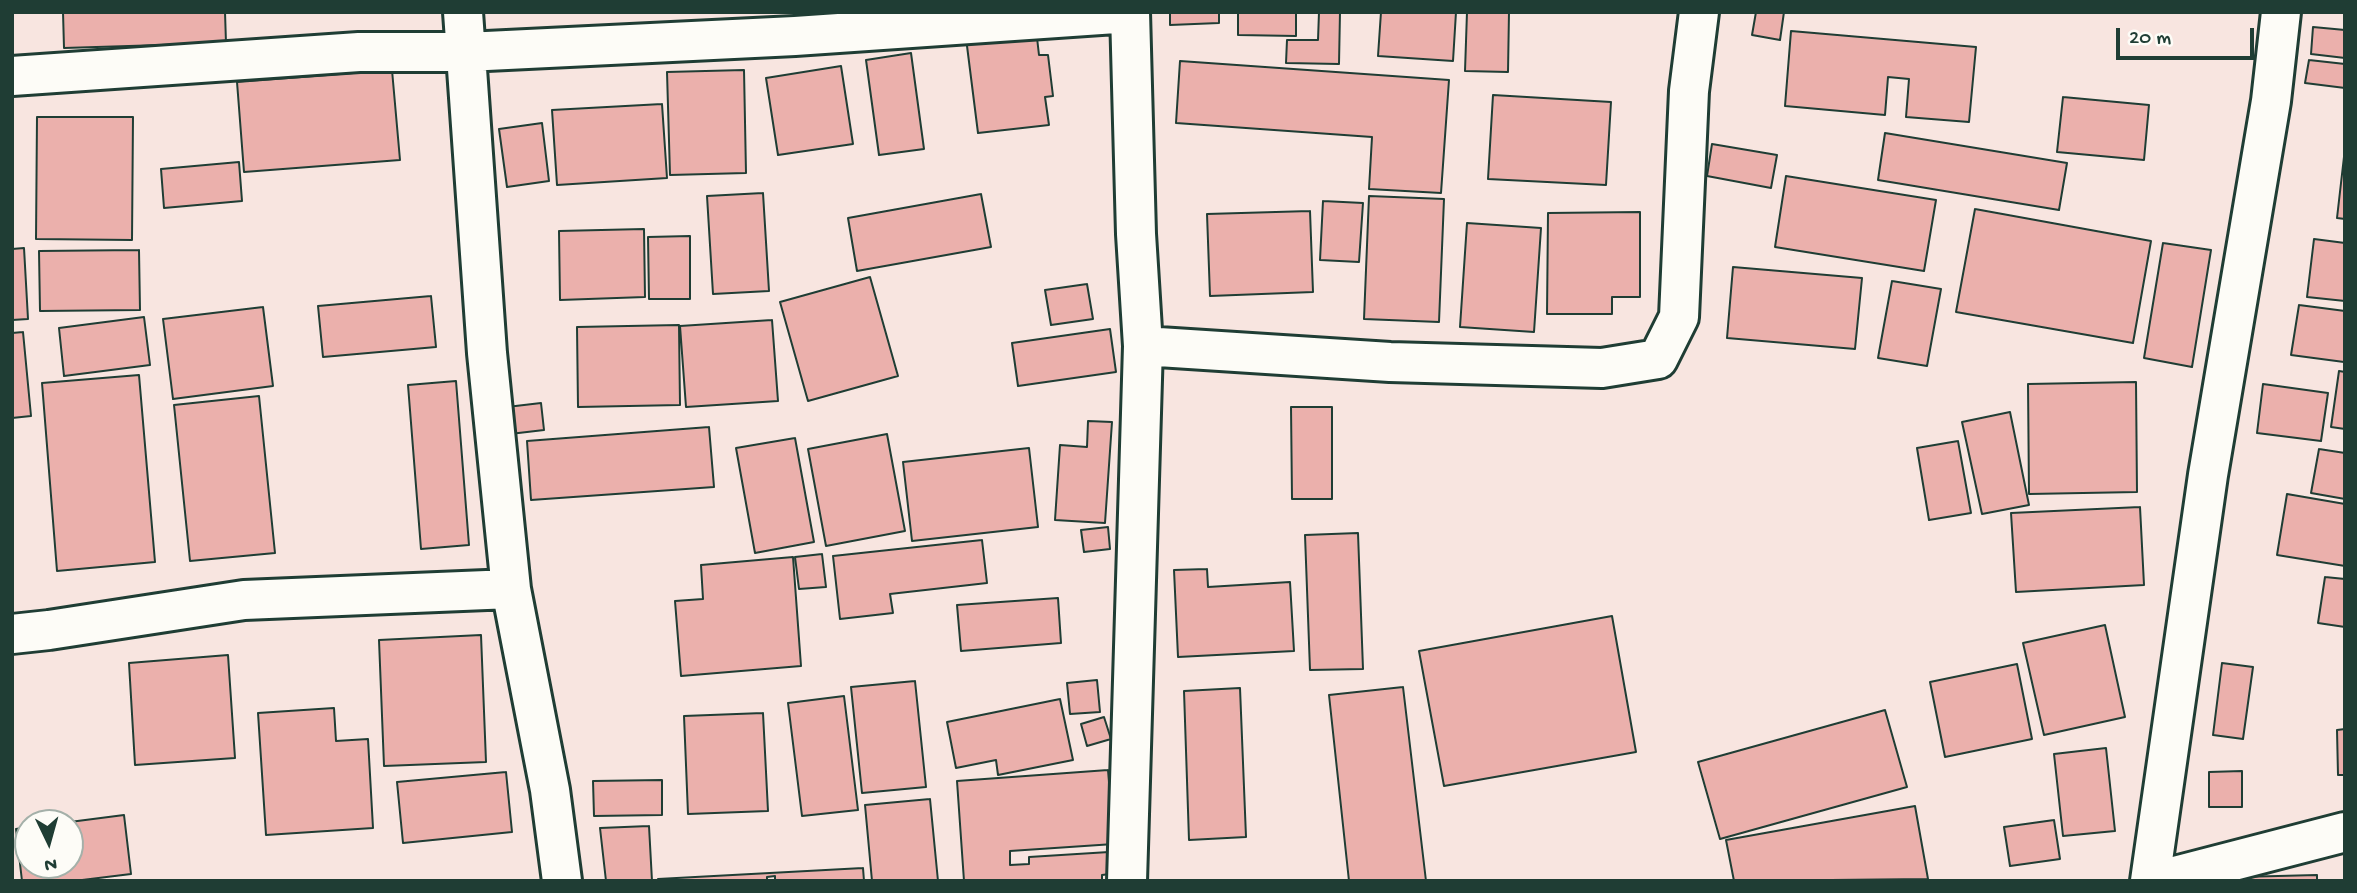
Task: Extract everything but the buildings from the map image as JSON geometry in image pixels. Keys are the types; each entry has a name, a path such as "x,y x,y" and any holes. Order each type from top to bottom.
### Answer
{"street":[{"path":"463,12 487,353 511,589 550,790 562,881"},
{"path":"1143,346 1390,362 1602,368 1658,359 1679,317 1689,91 1699,12"},
{"path":"2150,881 2208,475 2271,101 2281,12"},
{"path":"12,76 359,52 466,52 795,36 1130,13 1136,234 1143,346 1127,881"},
{"path":"12,634 244,600 511,589"},
{"path":"2156,881 2345,832"}]}
